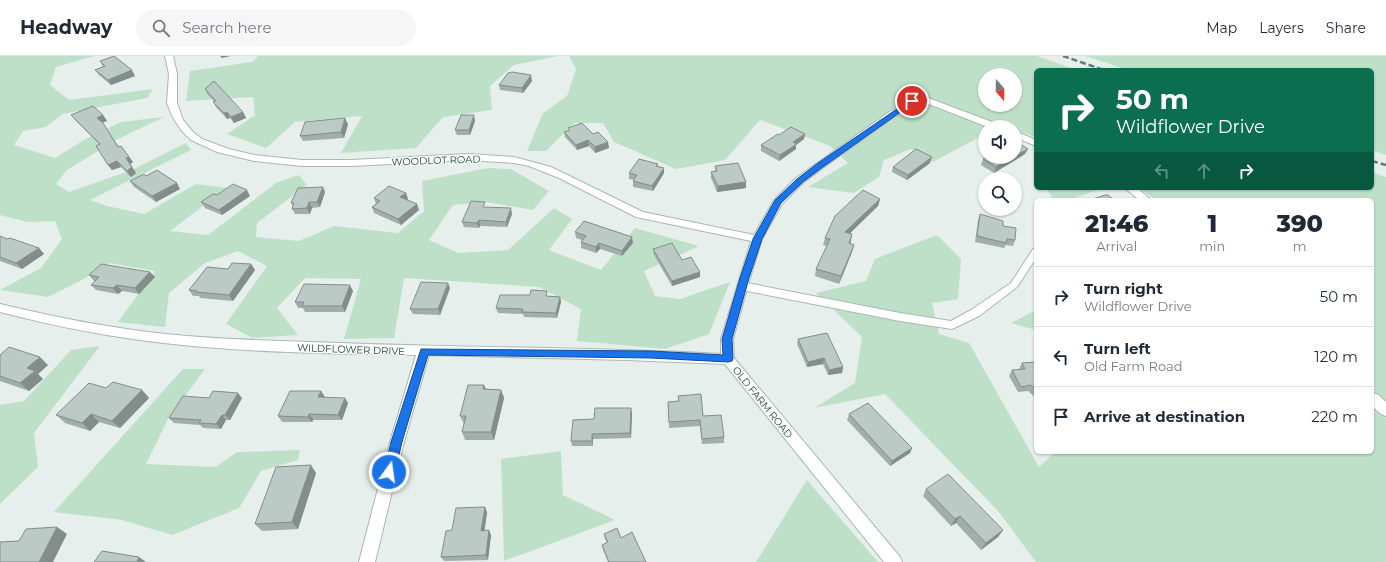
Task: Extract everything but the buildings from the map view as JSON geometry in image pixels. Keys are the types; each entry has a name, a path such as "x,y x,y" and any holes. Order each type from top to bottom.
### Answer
{"street":[{"name":"WOODLOT ROAD","path":"169,56 173,66 172,104 176,114 190,134 215,148 252,158 303,163 380,162 469,158 511,159 527,162 558,172 627,210 640,215 758,239"},
{"name":"OLD FARM ROAD","path":"894,562 728,359 727,339 742,286 758,239 778,202 800,180 891,115 920,98 978,120"},
{"path":"1022,137 1034,142"},
{"path":"1133,190 1143,198"},
{"name":"WILDFLOWER DRIVE","path":"0,308 49,320 98,329 219,343 424,351 651,354 728,359"},
{"path":"368,562 397,442 424,351"},
{"path":"1374,400 1386,410"}],"lane":[{"path":"742,286 900,317 952,325 975,313 1014,286 1034,254"}],"green space":[{"path":"0,56 94,56 56,67 50,85 69,100 153,89 147,98 63,114 46,127 23,131 14,145 55,158 84,140 121,122 164,117 118,139 67,170 56,184 69,192 132,170 186,143 191,150 90,200 107,206 144,214 196,184 227,188 170,231 208,235 276,183 299,175 307,185 257,223 256,237 299,241 334,226 398,233 424,211 422,181 488,168 511,169 549,191 533,210 485,202 453,205 429,240 458,253 508,250 554,208 572,219 549,250 601,270 635,228 699,246 644,271 655,296 680,299 730,282 709,334 665,349 577,341 581,309 539,287 404,278 394,338 344,339 361,279 305,278 277,308 298,335 253,338 226,324 267,266 238,251 205,263 169,293 165,327 118,322 155,271 109,263 82,280 48,297 0,290 41,268 62,239 55,221 27,222 0,215"},
{"path":"258,56 558,56 514,65 490,86 492,110 443,117 416,148 341,153 362,116 295,122 266,148 227,134 255,115 253,97 186,101 190,71 252,62"},
{"path":"569,56 1037,56 1071,68 1034,68 1034,136 1022,132 1022,120 978,120 978,138 933,162 911,149 884,160 879,177 854,193 808,187 848,163 830,146 760,120 725,160 676,169 614,142 603,123 574,123 546,151 527,151 543,113 567,96 576,69"},
{"path":"1085,56 1386,56 1386,155 1374,151 1374,68 1122,68"},
{"path":"1374,173 1386,177 1386,562 1036,562 998,511 885,394 814,408 855,383 862,337 816,293 866,281 875,259 937,235 961,259 958,299 932,303 939,334 969,343 1039,467 1053,454 1374,454 1374,198 1153,198 1142,190 1374,190"},
{"path":"1047,190 1096,190 1074,198 1053,198"},
{"path":"1034,311 1034,329 1011,323"},
{"path":"100,346 34,433 38,467 0,504 0,405 24,401 71,350"},
{"path":"183,369 205,369 168,419 146,464 216,467 237,452 300,450 298,460 261,471 239,508 172,535 122,520 54,512"},
{"path":"561,451 563,495 615,520 504,561 501,459"},
{"path":"807,480 878,562 756,562"}],"railway":[{"path":"1063,56 1098,68"},
{"path":"1374,162 1386,165"}],"route":[{"path":"389,472 424,351 651,354 728,359 727,339 744,278 758,239 770,214 778,202 800,180 912,101"}]}
